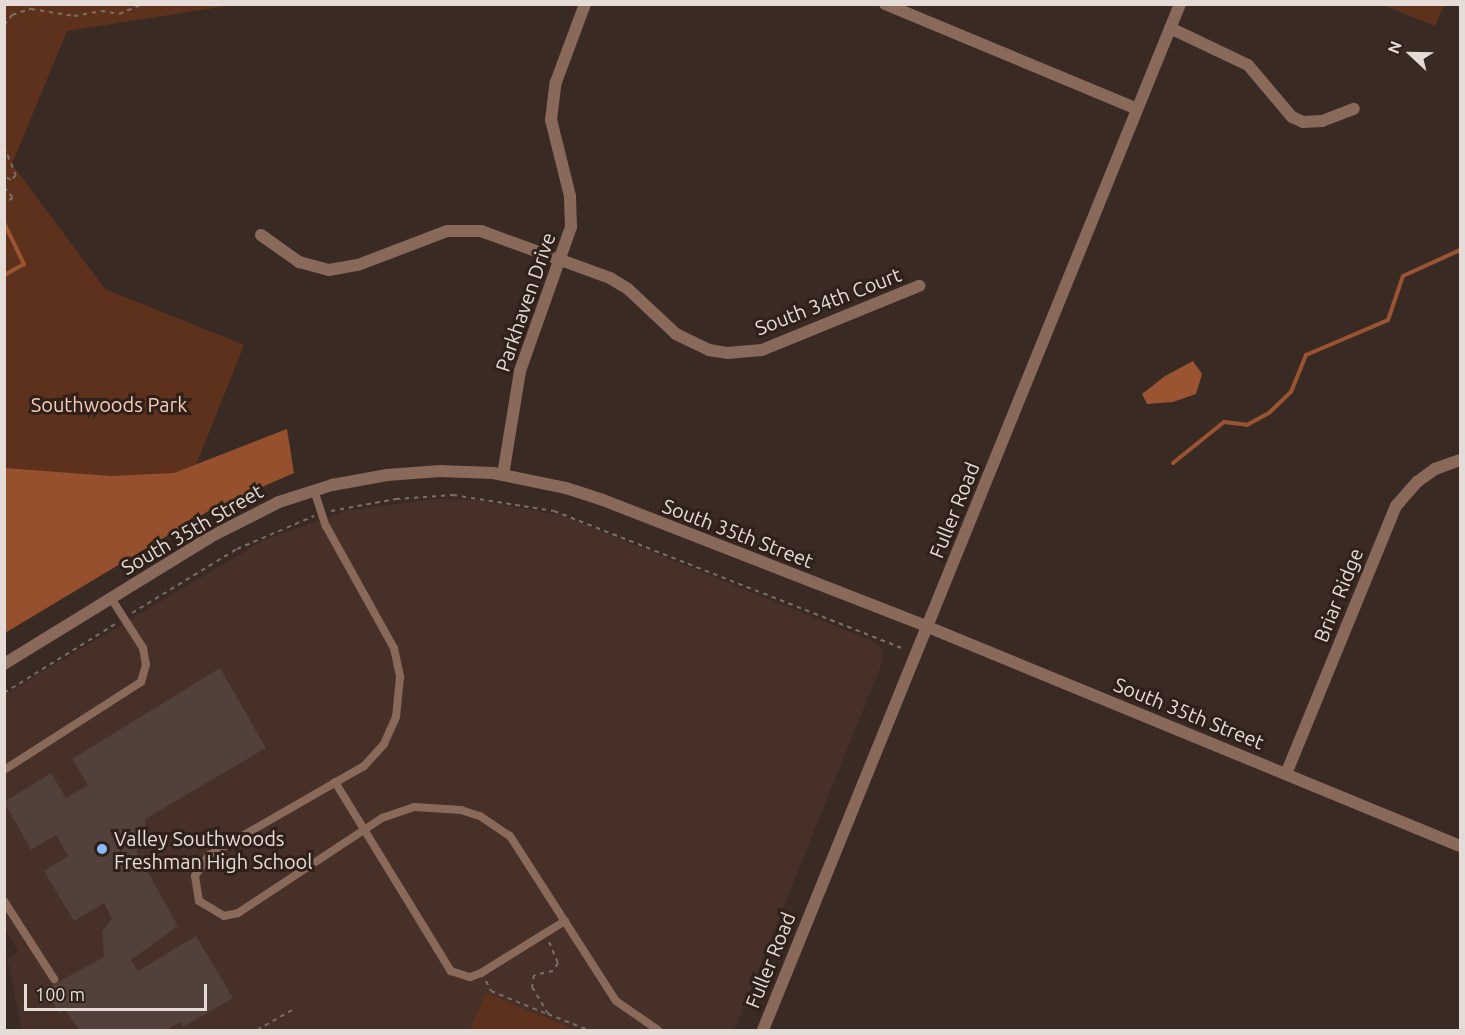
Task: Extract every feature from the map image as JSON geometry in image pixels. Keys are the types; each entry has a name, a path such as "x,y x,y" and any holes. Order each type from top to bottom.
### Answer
{"street":[{"name":"Parkhaven Drive","path":"503,475 520,371 572,227 571,212 554,141 552,100 585,4"},
{"path":"885,4 1137,109"},
{"name":"Fuller Road","path":"763,1030 1180,4"},
{"path":"1170,28 1248,65 1292,117 1322,122 1353,109"},
{"name":"South 34th Court","path":"261,235 299,262 329,270 358,265 434,236 464,230 496,235 610,278 628,289 676,334 692,344 727,353 762,350 919,286"},
{"name":"Briar Ridge","path":"1287,774 1396,507 1417,482 1435,469 1461,460"},
{"name":"South 35th Street","path":"4,664 236,522 314,489 404,473 503,475 592,496 928,627 1461,846"}],"lane":[{"path":"314,489 321,513 394,648 400,677 398,708 384,744 364,766 209,855 195,876 199,901 224,916 238,913 364,829 401,809 445,806 480,816 497,825 521,849 615,1000 658,1030"},
{"path":"4,770 141,682 145,657 111,598"},
{"path":"335,782 451,971 461,976 481,973 565,921"},
{"path":"4,901 54,980"}],"path":[{"path":"4,25 12,15 31,9 74,16 101,11 119,14 143,4"},
{"path":"4,147 16,175 11,180 4,176"},
{"path":"4,187 13,198 4,202"},
{"path":"4,693 237,549 321,513 372,502 453,495 545,509 599,526 901,648"},
{"path":"548,1014 531,981 534,975 553,971 558,963 549,942"},
{"path":"486,981 491,991 588,1030"},
{"path":"257,1030 292,1010"}],"shaded area":[{"path":"1193,361 1202,374 1196,394 1173,402 1147,404 1142,394 1165,376"},
{"path":"287,429 294,473 210,510 5,633 5,468 111,476 174,473"},
{"path":"433,499 477,500 563,516 875,642 882,649 883,661 734,1030 22,1030 7,958 18,951 5,930 5,694 264,540 346,511"}],"green space":[{"name":"Southwoods Park","path":"5,5 233,5 67,31 12,164 105,289 244,345 170,530 5,630"},
{"path":"1383,5 1444,5 1435,26"},
{"path":"486,993 575,1030 470,1030"}],"building":[{"name":"Valley Southwoods Freshman High School","path":"220,668 266,748 145,819 146,836 136,851 178,926 131,960 138,971 196,936 233,998 183,1027 180,1022 166,1030 79,1030 65,1009 59,1013 47,993 53,990 51,986 104,957 102,931 112,919 104,903 74,921 44,871 68,856 56,835 31,850 4,802 51,773 66,798 88,785 72,759"}],"waterway":[{"path":"4,223 24,264 4,275"},
{"path":"1173,463 1224,422 1247,425 1269,413 1291,392 1306,355 1388,320 1403,276 1460,250"}],"place":[{"name":"Valley Southwoods Freshman High School","path":"102,849"}]}
